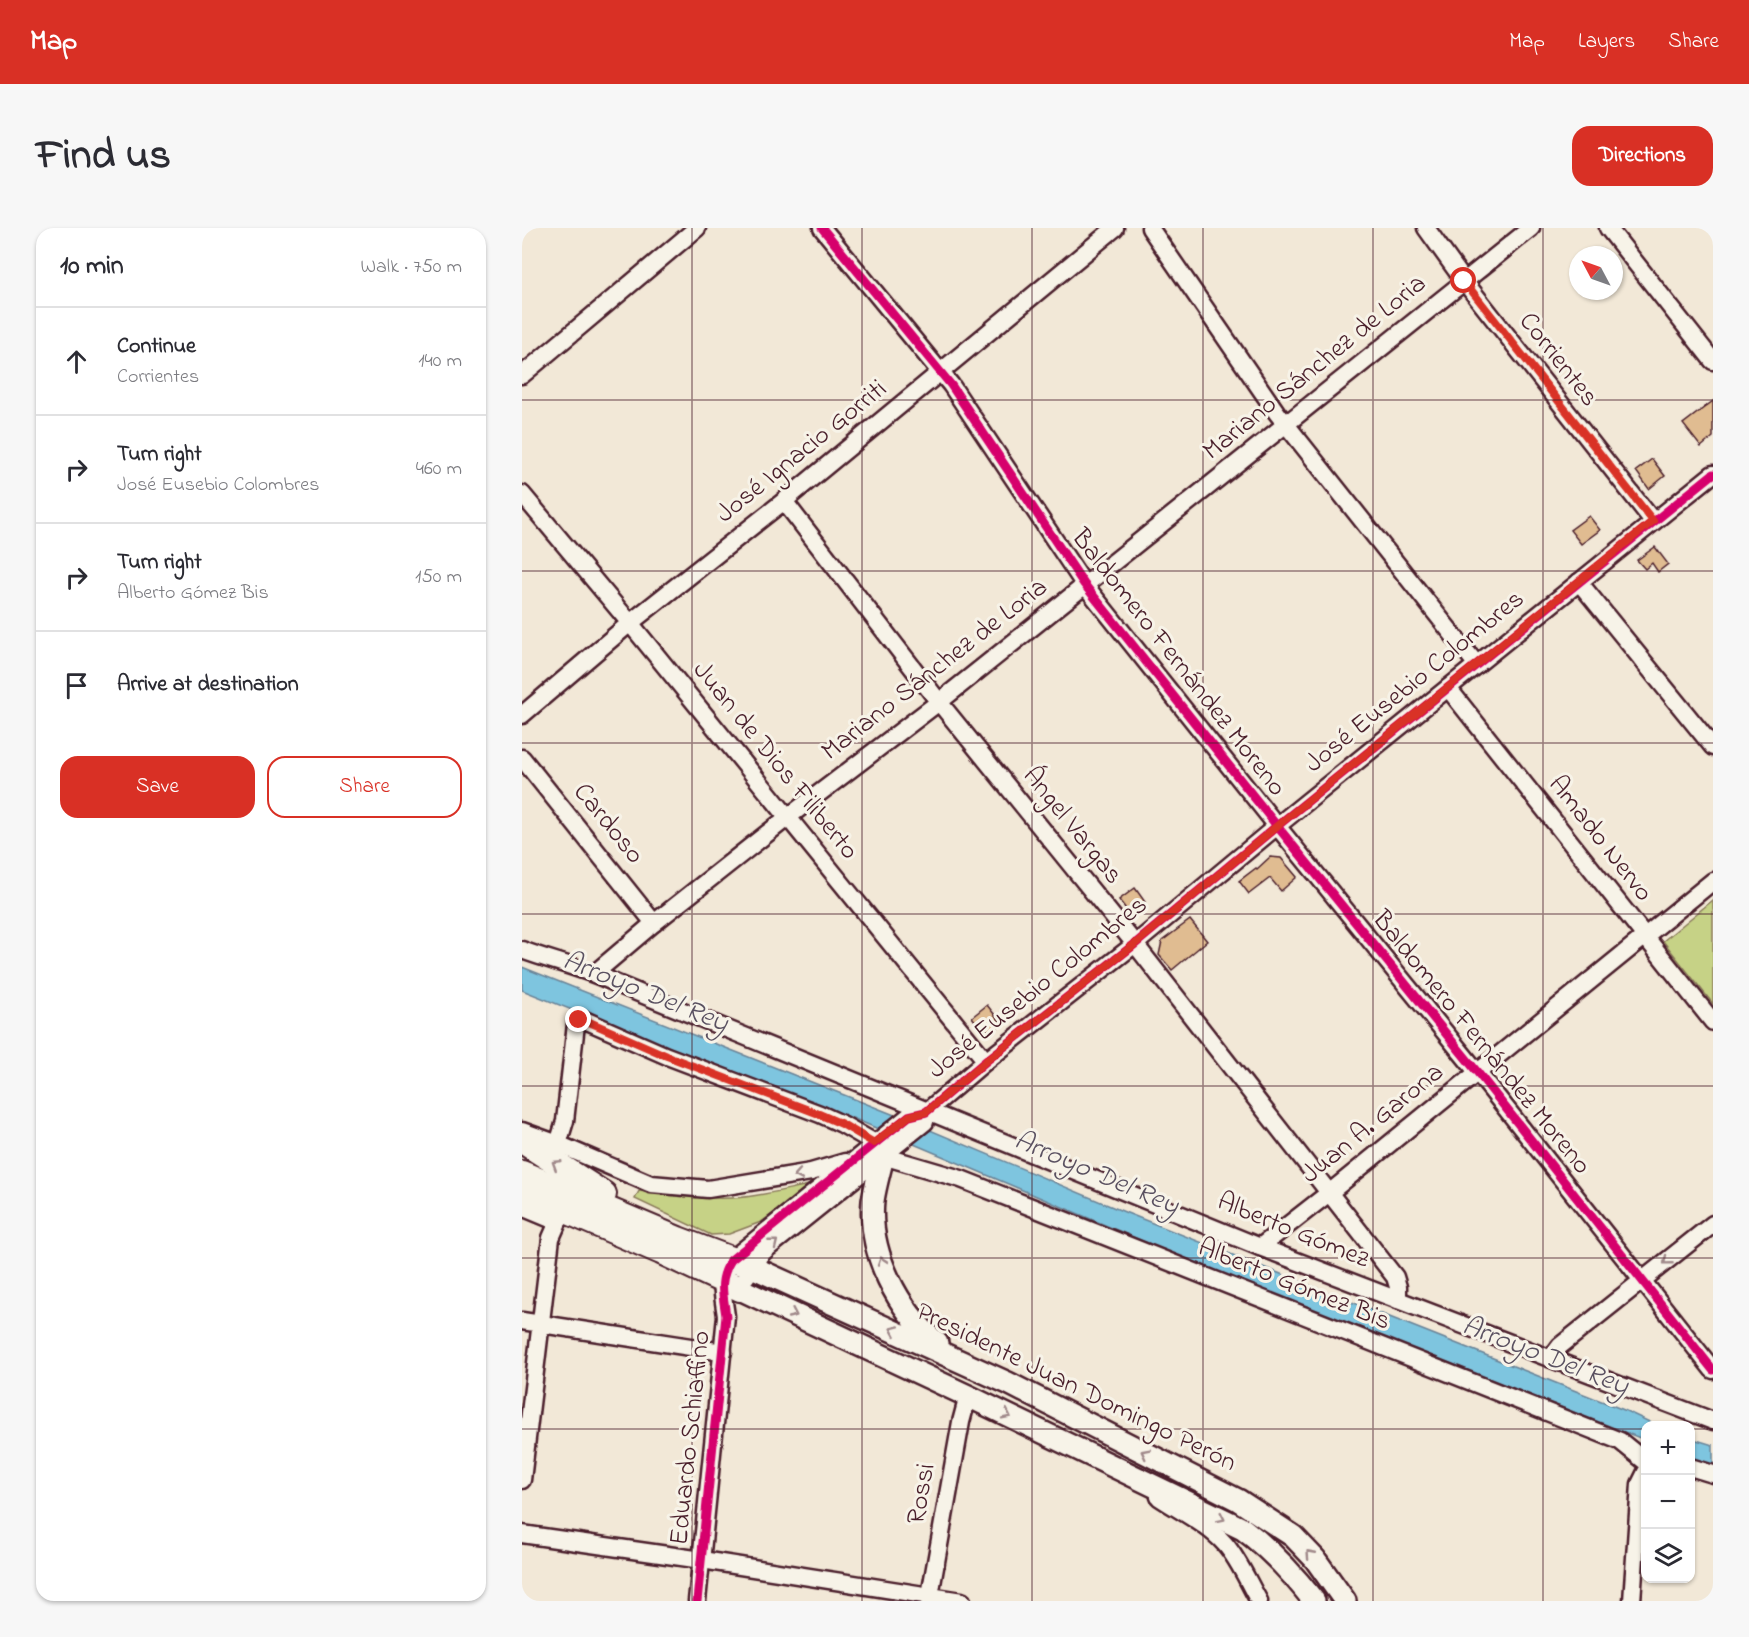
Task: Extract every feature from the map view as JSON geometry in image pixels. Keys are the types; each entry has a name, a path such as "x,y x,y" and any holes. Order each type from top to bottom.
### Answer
{"highway":[{"path":"522,1141 669,1245"},
{"path":"522,1173 669,1245 736,1274"},
{"path":"522,1192 669,1245"},
{"path":"558,1222 628,1249 669,1245"}],"main road":[{"path":"884,1145 873,1201 874,1236 883,1266 915,1323 953,1357"},
{"name":"Presidente Juan Domingo Perón","path":"736,1274 953,1357 1227,1494 1293,1536 1315,1559 1345,1601"},
{"name":"Presidente Juan Domingo Perón","path":"736,1274 968,1396 1243,1529 1263,1544 1283,1564 1314,1601"}],"street":[{"path":"522,375 697,228"},
{"name":"Baldomero Fernández Moreno","path":"822,228 940,372 1084,584 1478,1073 1713,1370"},
{"name":"José Ignacio Gorriti","path":"522,715 630,623 784,501 1115,228"},
{"path":"1150,228 1285,423 1477,665"},
{"name":"Corrientes","path":"1426,228 1464,281 1653,521"},
{"name":"Mariano Sánchez de Loria","path":"595,973 654,923 939,702 1531,228"},
{"path":"1608,228 1713,361"},
{"name":"José Eusebio Colombres","path":"736,1274 854,1159 884,1145 926,1117 986,1061 1135,944 1653,521 1710,481"},
{"name":"Juan de Dios Filiberto","path":"522,494 630,623 986,1061"},
{"name":"Ángel Vargas","path":"784,501 939,702 1135,944 1395,1277 1398,1300"},
{"path":"1579,582 1713,747"},
{"name":"Amado Nervo","path":"1448,688 1713,1022"},
{"name":"Cardoso","path":"522,758 654,923"},
{"name":"Juan A. Garona","path":"1260,1247 1329,1194 1713,881"},
{"name":"Alberto Gómez","path":"522,950 568,967 595,973 926,1117 1713,1421"},
{"name":"Alberto Gómez Bis","path":"558,1144 565,1121 576,1024 579,1020 587,1021 667,1056 819,1114 961,1179 1620,1441 1641,1458"},
{"name":"José Eusebio Colombres","path":"736,1274 884,1145 909,1116 926,1117"},
{"path":"522,1131 558,1144 643,1182 708,1189 811,1172 854,1159"},
{"path":"522,1207 558,1222 551,1238 522,1480"},
{"path":"1551,1358 1560,1346 1713,1224"},
{"name":"Eduardo Schiaffino","path":"697,1601 726,1316 736,1274"},
{"path":"522,1321 723,1352"},
{"name":"Rossi","path":"929,1598 961,1422 968,1396"},
{"path":"1108,1463 1215,1534 1234,1555 1259,1601"},
{"path":"1695,1469 1713,1474"},
{"path":"1632,1601 1640,1484 1644,1475"},
{"path":"522,1534 702,1560 929,1598 962,1601"}],"green space":[{"path":"1713,900 1713,1004 1663,941"},
{"path":"814,1184 761,1222 729,1234 711,1235 635,1199 639,1191 732,1198"}],"water":[{"path":"522,967 892,1114 1127,1213 1624,1410 1647,1421 1641,1421 1641,1438 1197,1264 850,1117 722,1070 522,990"},
{"path":"1695,1440 1713,1445 1713,1466 1695,1459"}],"building":[{"path":"1713,401 1713,437 1701,447 1683,424"},
{"path":"1652,459 1665,476 1649,489 1636,471"},
{"path":"1589,516 1600,530 1581,544 1570,530"},
{"path":"1655,547 1668,564 1658,572 1652,563 1645,569 1637,560"},
{"path":"1270,857 1281,858 1297,877 1281,891 1270,878 1249,894 1239,881"},
{"path":"1135,888 1145,902 1133,911 1126,909 1119,900"},
{"path":"1190,920 1207,941 1172,970 1159,955 1162,941"},
{"path":"987,1005 1002,1024 992,1032 980,1027 972,1017"}],"cycle path":[{"path":"822,228 951,385 1084,584 1478,1073 1713,1370"},
{"path":"697,1601 726,1316 723,1281 731,1260 909,1116 926,1112 986,1061 1135,944 1277,826 1713,474"}],"route":[{"path":"579,1020 587,1021 667,1056 819,1114 842,1124 874,1143 909,1116 926,1112 1653,521 1464,281"}],"water label":[{"name":"Arroyo Del Rey","path":"645,993"},
{"name":"Arroyo Del Rey","path":"1096,1174"},
{"name":"Arroyo Del Rey","path":"1545,1357"}]}
